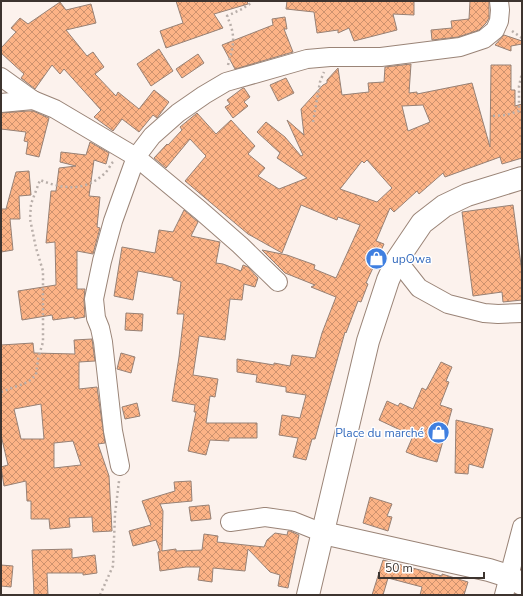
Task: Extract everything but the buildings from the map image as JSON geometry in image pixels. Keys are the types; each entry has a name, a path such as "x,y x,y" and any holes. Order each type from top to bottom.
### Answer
{"main road":[{"path":"308,595 324,533 368,341 388,280 397,260 422,222 444,206 467,195 522,178"},
{"path":"324,533 489,570 511,585"}],"street":[{"path":"120,466 113,430 103,342 96,318 94,299 112,221 131,154 178,113 226,82 307,60 330,56 381,57 460,47 484,39 495,30 500,16 499,1"},
{"path":"1,77 33,100 55,109 131,154 234,240 278,282"},
{"path":"1,103 33,100"},
{"path":"397,260 419,288 448,304 484,313 522,313"},
{"path":"230,522 265,517 293,521 324,533"},
{"path":"511,585 522,528"}],"path":[{"path":"226,82 228,65 234,48 233,30 227,16 242,9 251,3 251,1"},
{"path":"313,122 318,103 320,82 330,56"},
{"path":"493,116 506,115 519,111 519,86 522,73"},
{"path":"1,392 28,382 36,375 38,359 43,342 43,271 36,248 30,219 31,204 40,180 48,184 71,188 81,187 104,174 119,155 131,154"},
{"path":"100,595 113,566 115,514 120,466"}],"place":[{"name":"upOwa","path":"377,259"},
{"name":"Place du marché","path":"439,433"}]}
